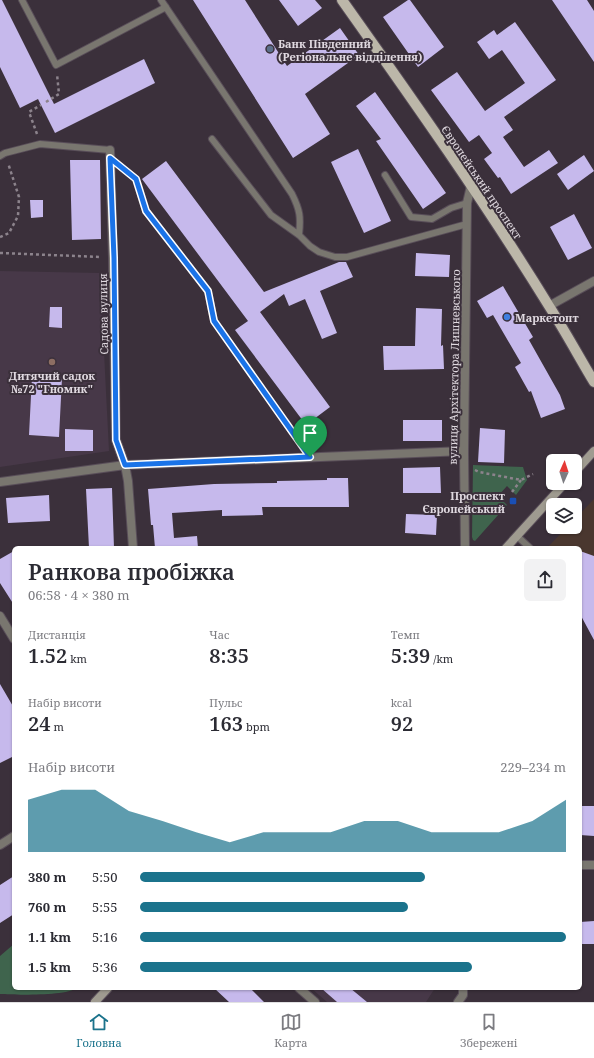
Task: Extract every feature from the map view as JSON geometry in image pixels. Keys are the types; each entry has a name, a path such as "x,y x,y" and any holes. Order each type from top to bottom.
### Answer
{"main road":[{"name":"Європейський проспект","path":"342,0 471,186 550,306 594,382"},
{"path":"582,464 594,451"},
{"path":"508,546 559,490"},
{"path":"95,1002 106,990"}],"street":[{"name":"Садова вулиця","path":"110,150 114,258 116,440 125,465 128,481 133,546"},
{"name":"вулиця Архітектора Лишневського","path":"465,546 464,451 468,224 467,203 471,186"},
{"path":"550,306 594,281"},
{"path":"0,482 125,465 464,451"},
{"path":"0,616 12,636"},
{"path":"0,845 12,837"},
{"path":"582,865 594,865"},
{"path":"301,990 315,1002"}],"lane":[{"path":"22,0 56,66 166,7"},
{"path":"161,0 292,194 298,207 301,220 299,235"},
{"path":"212,139 271,215 299,235 310,246 319,252 335,257 347,257 468,224"},
{"path":"3,154 40,144 110,150"},
{"path":"385,175 411,218 432,219 451,208 467,203"},
{"path":"146,211 208,291 214,321 310,457"},
{"path":"517,536 528,546"}],"path":[{"path":"46,102 59,94 56,66"},
{"path":"40,144 29,112 41,105"},
{"path":"0,238 9,233 18,216 20,197 3,154"},
{"path":"110,158 136,179 146,211"},
{"path":"0,253 114,258"},
{"path":"464,464 479,472 521,480"},
{"path":"512,492 521,480 533,474"}],"shaded area":[{"name":"Дитячий садок №72 \"Гномик\"","path":"0,271 100,273 109,451 0,467"},
{"path":"594,499 594,600 582,606 582,546 549,546 560,534 582,534 582,512"},
{"path":"313,990 434,990 426,1002 327,1002"}],"green space":[{"path":"473,465 523,467 527,480 516,495 507,486 498,496 507,505 475,541 472,537"},
{"path":"12,946 12,990 73,990 52,994 0,994 0,956"}],"building":[{"path":"0,0 2,0 54,104 144,59 155,83 55,133 38,99 20,108 0,67"},
{"path":"193,0 245,0 287,66 340,28 359,55 305,94 330,134 293,158"},
{"path":"279,0 315,0 322,8 298,26"},
{"path":"410,0 444,47 418,67 383,17"},
{"path":"552,0 587,0 594,11 594,62"},
{"path":"515,22 556,80 504,117 513,130 503,137 524,167 549,150 558,163 511,194 500,177 498,178 484,159 492,153 479,135 469,142 431,90 457,72 485,111 525,83 502,50 489,59 477,42 494,30 497,35"},
{"path":"375,92 446,193 423,209 376,141 381,139 356,106"},
{"path":"358,149 391,221 364,233 331,162"},
{"path":"584,155 594,171 568,190 557,174"},
{"path":"70,160 100,160 101,239 72,240"},
{"path":"166,161 264,292 339,262 346,262 353,277 320,291 337,333 322,339 305,299 289,306 284,294 260,312 330,407 306,425 235,330 248,321 142,179"},
{"path":"30,200 43,200 43,217 31,218"},
{"path":"574,214 592,248 568,260 550,227"},
{"path":"416,253 450,255 449,277 415,276"},
{"path":"503,286 533,337 529,340 560,395 565,409 541,418 531,391 529,392 515,367 521,363 493,315 487,318 477,301"},
{"path":"50,307 62,307 62,328 49,327"},
{"path":"416,308 442,309 441,346 443,345 444,369 384,370 383,346 415,346"},
{"path":"32,376 62,378 59,437 29,435"},
{"path":"403,420 442,420 442,441 403,441"},
{"path":"480,428 505,430 504,463 478,462"},
{"path":"65,429 93,430 93,451 65,451"},
{"path":"440,467 441,493 403,493 403,468"},
{"path":"327,478 348,478 349,507 262,507 263,515 222,516 222,510 172,513 174,538 197,536 198,546 155,546 153,525 151,525 148,489 214,484 277,483 277,481 327,480"},
{"path":"112,488 114,546 89,546 86,489"},
{"path":"49,495 50,521 8,523 6,498"},
{"path":"406,514 437,515 436,535 405,533"},
{"path":"12,552 12,602 0,583 0,559"},
{"path":"582,552 594,556 594,640 582,618"},
{"path":"0,684 12,705 12,757 0,763"},
{"path":"582,806 594,806 594,836 582,835"},
{"path":"12,877 12,915 0,923 0,885"},
{"path":"594,921 594,944 582,944 582,922"},
{"path":"216,990 252,990 264,1002 229,1002"},
{"path":"323,990 352,990 367,1002 337,1002"}],"place":[{"name":"Банк Південний (Регіональне відділення)","path":"270,49"},
{"name":"Маркетопт","path":"507,317"},
{"name":"Дитячий садок №72 \"Гномик\"","path":"52,362"},
{"name":"Проспект Європейський","path":"513,501"}],"route":[{"path":"110,158 136,179 146,211 208,291 214,321 310,457 125,465 116,440 114,258 110,158"}]}
